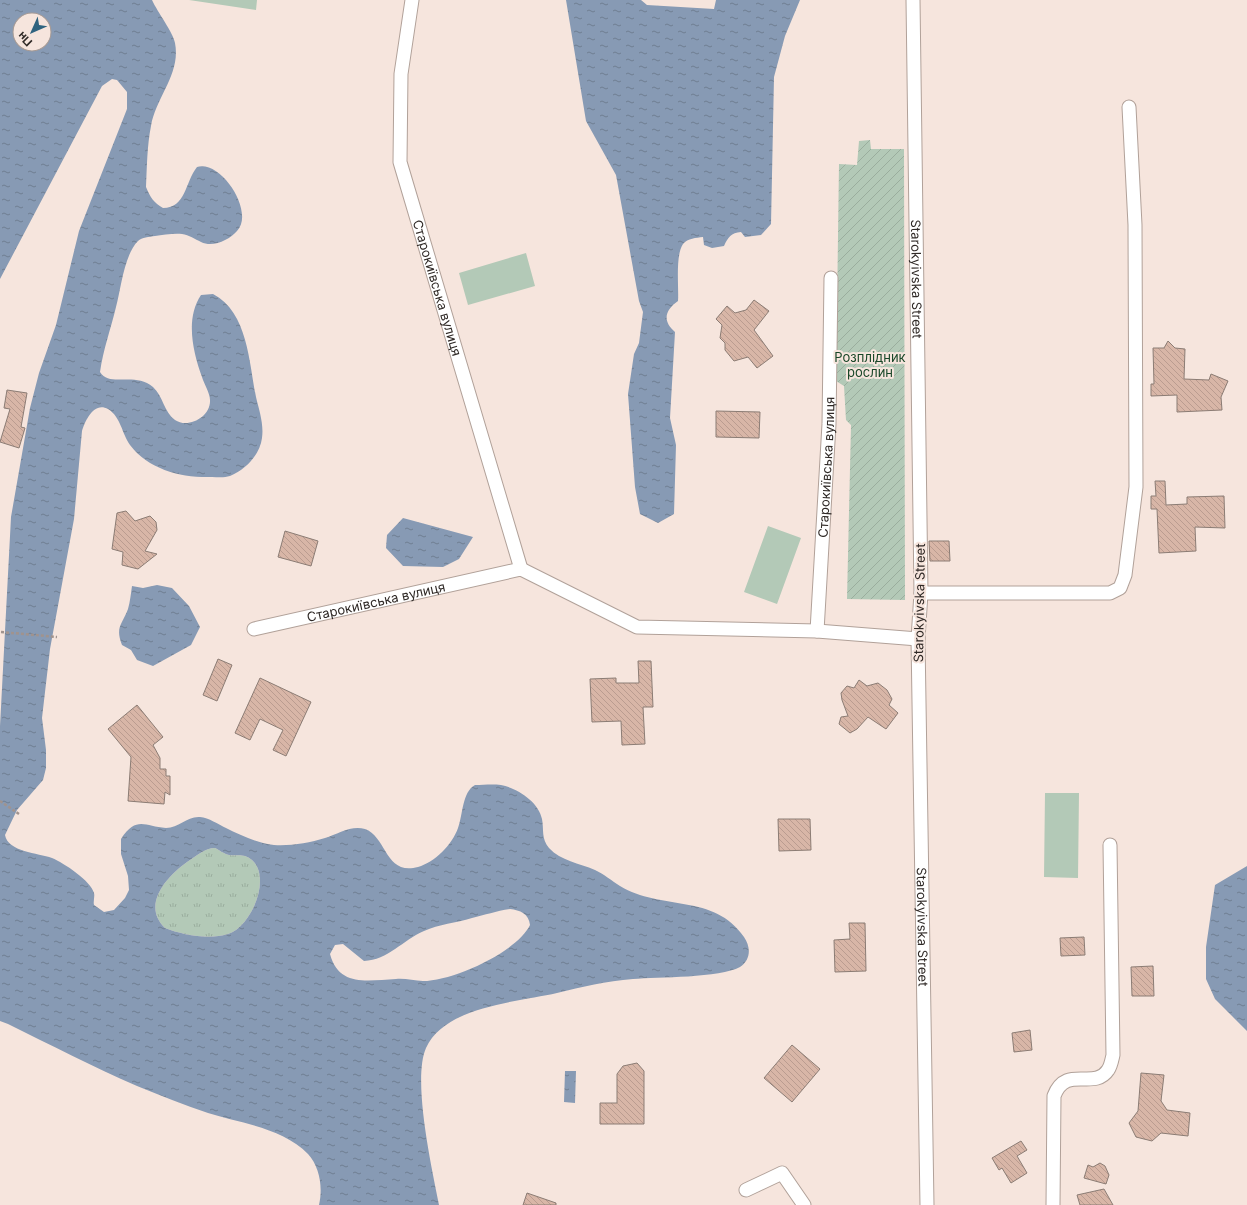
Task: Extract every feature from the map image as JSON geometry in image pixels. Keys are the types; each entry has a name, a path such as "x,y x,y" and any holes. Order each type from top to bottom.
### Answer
{"street":[{"name":"Старокиївська вулиця","path":"254,629 521,569 400,162 401,74 412,0"},
{"name":"Starokyivska Street","path":"913,0 921,593 918,639 927,1205"},
{"path":"921,593 1110,594 1120,588 1124,575 1136,487 1135,225 1129,107"},
{"name":"Старокиївська вулиця","path":"817,631 829,424 831,278"},
{"path":"521,569 637,627 817,631 918,639"},
{"path":"1053,1205 1054,1096 1058,1085 1066,1080 1100,1078 1108,1069 1113,1055 1110,845"},
{"path":"746,1190 782,1173 804,1205"}],"path":[{"path":"1,632 58,637"},
{"path":"0,801 19,814"}],"green space":[{"path":"189,0 257,0 256,10"},
{"name":"Розплідник рослин","path":"870,140 871,149 904,149 905,600 847,599 851,425 846,420 844,386 836,381 839,164 857,165 859,141"},
{"path":"526,253 535,286 468,305 459,273"},
{"path":"768,526 801,538 777,604 744,592"},
{"path":"1045,793 1079,793 1078,878 1044,877"},
{"path":"215,848 229,855 246,856 252,860 258,868 260,878 259,889 251,912 236,930 221,936 196,936 165,928 158,919 155,909 156,900 160,890 166,881 182,866 202,852"}],"water":[{"path":"0,0 152,0 174,39 176,54 171,75 154,115 151,126 146,187 151,197 157,204 163,208 171,207 181,199 197,167 207,167 225,179 233,190 239,201 242,212 241,223 234,234 216,244 206,244 182,234 168,234 148,237 138,241 133,247 126,263 100,372 104,377 110,379 131,379 146,382 153,387 168,413 175,420 186,423 198,420 207,412 210,400 196,357 192,336 193,314 201,295 213,294 225,302 234,313 245,340 262,422 262,438 261,444 255,456 246,466 236,473 223,477 189,476 167,471 147,461 138,454 127,441 116,416 108,409 103,407 94,410 85,422 82,431 74,519 50,649 42,718 46,750 46,768 43,780 17,810 5,835 7,841 24,851 52,858 83,878 92,888 94,893 94,905 104,912 114,910 125,898 129,890 128,876 121,854 121,839 132,827 137,825 142,824 166,828 175,826 191,818 200,817 210,820 255,841 274,845 293,845 325,838 345,830 360,828 372,833 387,854 399,866 407,868 418,867 437,857 452,841 460,823 465,798 471,788 475,785 501,785 514,789 537,807 542,819 543,834 546,845 559,856 595,870 636,894 686,904 718,914 732,923 744,937 748,945 749,953 746,961 740,967 731,971 704,975 613,981 503,1003 466,1015 449,1023 435,1034 426,1048 422,1062 421,1081 428,1148 439,1205 319,1205 321,1192 318,1171 308,1154 298,1145 286,1138 274,1132 199,1110 137,1086 0,1021 0,726 11,517 30,408 39,373 56,325 79,231 127,109 127,92 117,80 112,79 102,86 0,279","holes":["215,848 229,855 246,856 252,860 258,868 260,878 259,889 251,912 236,930 221,936 196,936 165,928 158,919 155,909 156,900 160,890 166,881 182,866 202,852","510,909 517,910 526,915 528,918 530,925 523,935 498,955 483,963 451,976 436,980 356,980 340,972 334,965 330,954 335,945 343,944 364,961 373,960 388,953 416,935 430,929"]},
{"path":"566,0 641,0 647,5 714,9 716,0 800,0 785,36 774,77 771,224 761,235 745,237 741,232 732,234 724,246 712,248 704,245 703,237 692,239 683,244 679,256 678,301 670,308 667,316 668,324 675,332 670,418 676,445 674,514 658,523 640,514 635,487 628,394 634,354 639,343 643,312 639,301 616,175 586,121"},
{"path":"403,518 473,537 459,559 443,567 403,566 386,548 387,535"},
{"path":"157,585 172,588 189,606 200,627 191,645 153,666 137,660 131,650 122,645 119,630 128,609 132,586 143,588"},
{"path":"1247,866 1247,1031 1215,999 1206,979 1206,947 1215,885"},
{"path":"565,1071 576,1071 575,1103 564,1102"}],"building":[{"path":"754,300 769,311 754,330 773,356 757,368 748,357 734,361 725,350 725,343 720,338 722,325 716,319 727,306 735,313 746,310"},
{"path":"1168,341 1175,348 1185,349 1184,379 1209,380 1211,374 1228,381 1221,397 1222,410 1177,412 1177,395 1151,396 1151,384 1154,384 1153,348 1164,348"},
{"path":"7,390 27,393 21,427 25,428 19,448 0,442 10,409 4,408"},
{"path":"716,411 760,412 759,438 716,437"},
{"path":"1155,481 1165,481 1166,505 1187,504 1187,497 1224,496 1225,528 1195,527 1196,551 1159,553 1157,509 1151,509 1151,496 1156,496"},
{"path":"126,511 135,521 150,516 156,522 157,530 145,551 157,554 138,569 122,565 123,552 112,549 117,513"},
{"path":"285,531 318,541 311,566 278,557"},
{"path":"929,541 949,541 950,561 930,561"},
{"path":"218,659 232,665 217,701 203,695"},
{"path":"638,661 651,661 653,707 643,707 645,744 622,745 621,721 592,722 590,679 616,678 616,683 639,683"},
{"path":"260,678 311,702 286,756 273,750 283,730 260,719 250,740 235,733"},
{"path":"859,680 867,686 878,683 887,690 892,699 889,705 898,713 886,729 868,717 857,729 850,733 839,724 841,717 848,716 841,693 847,686 854,688"},
{"path":"137,705 163,737 153,745 160,758 160,769 166,769 166,776 170,776 170,795 165,792 164,804 128,801 131,757 108,729"},
{"path":"778,819 810,819 811,850 779,851"},
{"path":"849,923 865,923 866,971 835,972 834,940 850,939"},
{"path":"1084,937 1085,955 1061,956 1060,938"},
{"path":"1153,966 1154,996 1132,996 1131,967"},
{"path":"1030,1030 1032,1050 1014,1052 1012,1033"},
{"path":"792,1045 820,1069 792,1102 764,1078"},
{"path":"637,1063 644,1071 644,1124 600,1124 600,1103 617,1103 617,1074 623,1066"},
{"path":"1141,1073 1164,1075 1161,1101 1167,1110 1190,1113 1188,1136 1161,1133 1152,1141 1136,1137 1129,1123 1138,1111"},
{"path":"1021,1141 1027,1150 1017,1156 1027,1173 1011,1183 1002,1168 999,1170 992,1158"},
{"path":"1100,1163 1105,1166 1109,1175 1106,1184 1084,1178 1088,1165 1093,1167"},
{"path":"1104,1189 1113,1205 1080,1205 1077,1195"},
{"path":"527,1193 556,1203 556,1205 523,1205"}]}
